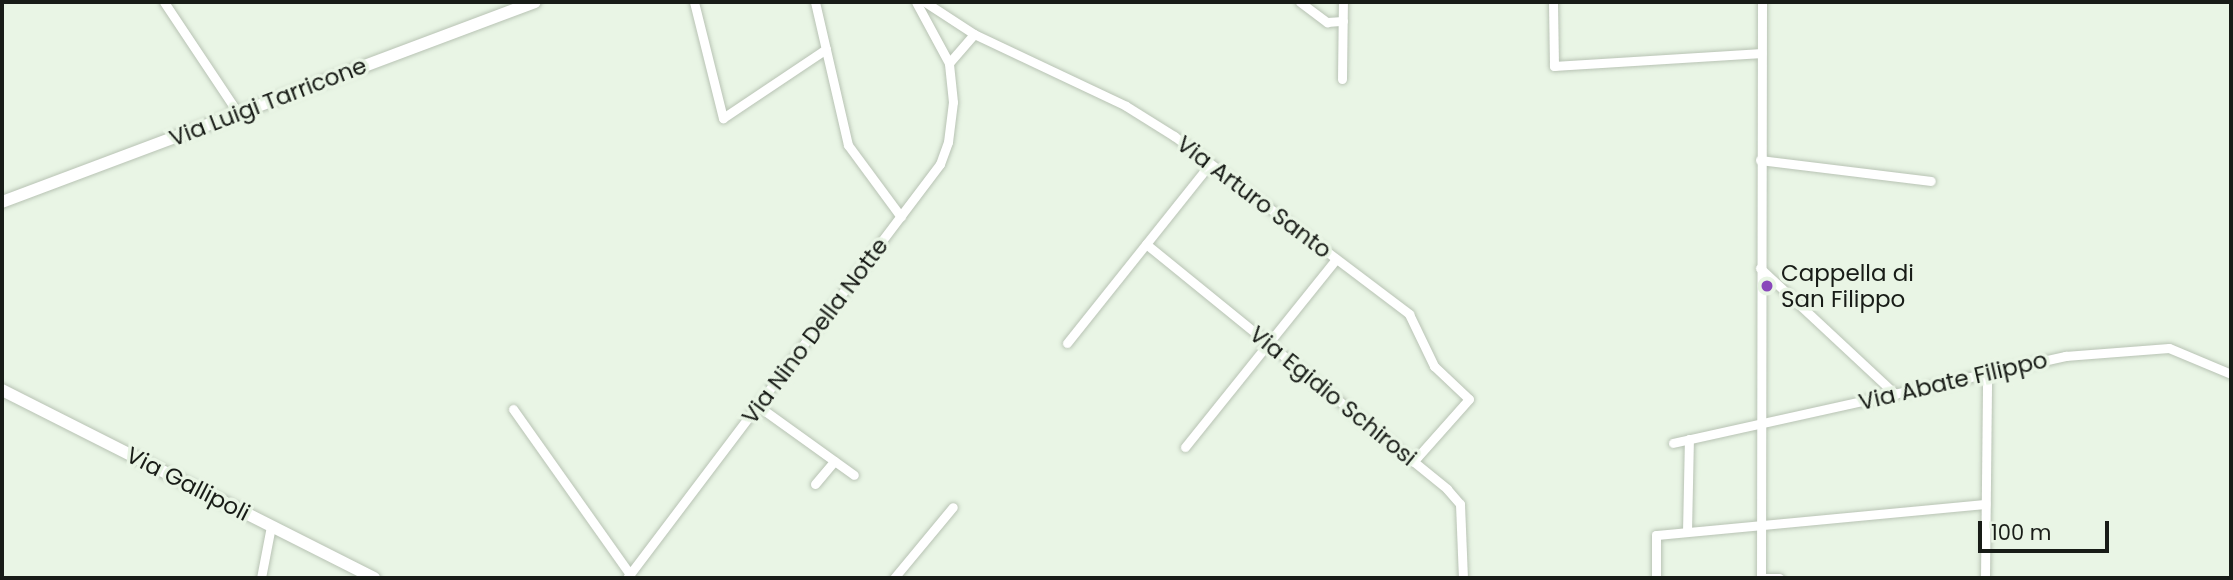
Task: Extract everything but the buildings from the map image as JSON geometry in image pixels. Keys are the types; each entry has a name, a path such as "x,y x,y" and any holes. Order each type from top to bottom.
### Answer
{"main road":[{"name":"Via Luigi Tarricone","path":"2,202 535,2"},
{"name":"Via Gallipoli","path":"2,390 374,578"}],"street":[{"path":"164,2 238,113"},
{"path":"694,2 723,118 826,49"},
{"path":"815,2 848,145 901,217"},
{"path":"916,2 949,63 974,34"},
{"name":"Via Arturo Santo","path":"925,2 974,34 1126,106 1209,165 1334,262 1409,314 1434,366 1469,399 1413,462"},
{"path":"1300,2 1327,22 1343,21"},
{"path":"1342,79 1343,2"},
{"path":"1553,2 1554,66 1762,53"},
{"path":"1762,2 1761,578 1779,578"},
{"name":"Via Nino Della Notte","path":"628,576 940,164 948,142 953,102 949,63"},
{"path":"1760,160 1931,181"},
{"path":"1067,343 1209,165"},
{"name":"Via Egidio Schirosi","path":"1146,244 1270,343 1460,504 1463,578"},
{"path":"1185,447 1334,262"},
{"path":"1760,268 1895,394"},
{"name":"Via Abate Filippo","path":"1673,443 2064,356 2153,347 2180,350 2231,374"},
{"path":"1985,578 1987,372"},
{"path":"758,406 853,475"},
{"path":"513,409 628,576"},
{"path":"1687,532 1689,439"},
{"path":"816,484 834,461"},
{"path":"1656,578 1656,535 1986,504"},
{"path":"894,578 953,507"},
{"path":"261,578 271,526"}],"place":[{"name":"Cappella di San Filippo","path":"1767,286"}]}
